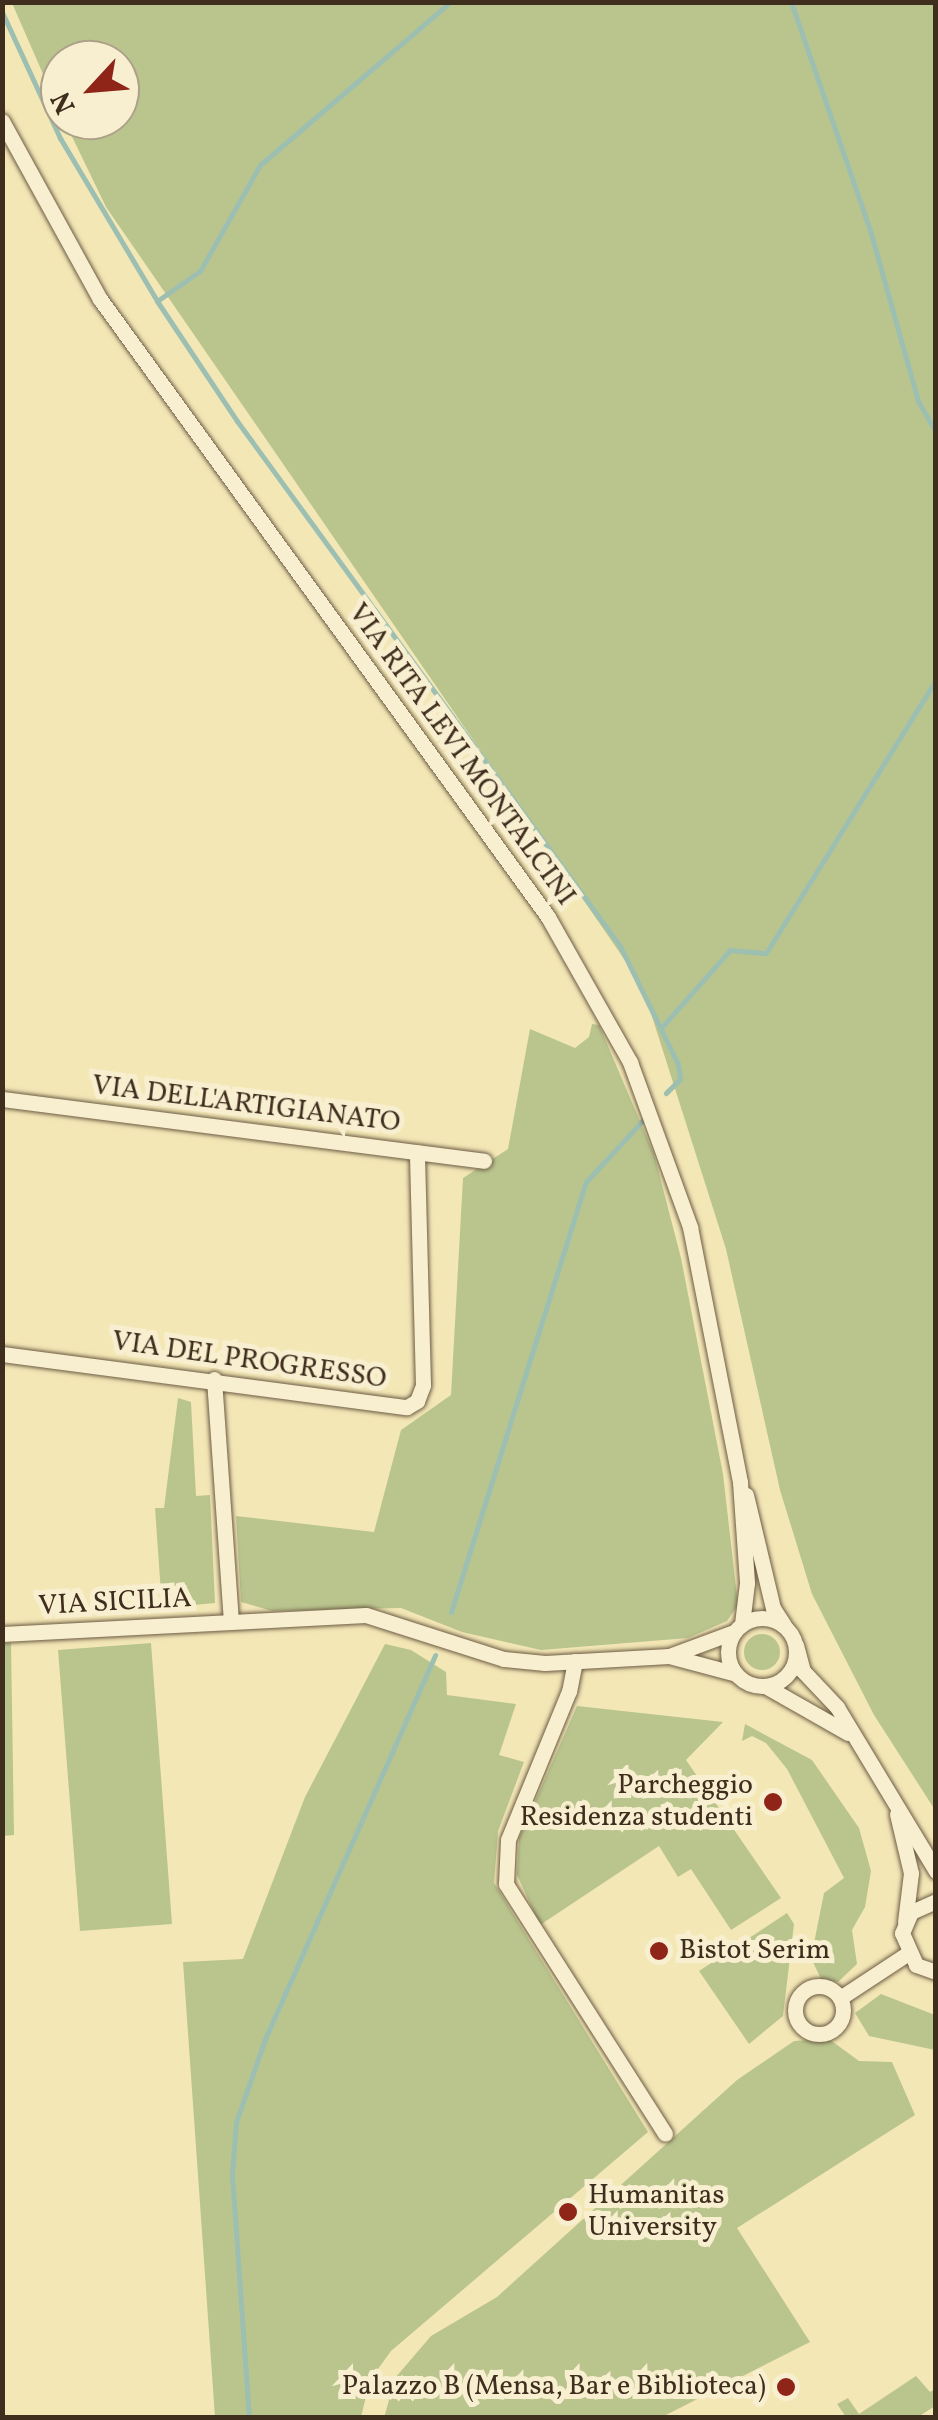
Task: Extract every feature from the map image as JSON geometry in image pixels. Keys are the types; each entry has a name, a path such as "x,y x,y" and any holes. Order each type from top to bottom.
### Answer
{"street":[{"name":"VIA RITA LEVI MONTALCINI","path":"2,121 130,343 582,970 630,1062 679,1187 740,1482 747,1584 728,1654 736,1674 767,1686 852,1736"},
{"name":"VIA DELL'ARTIGIANATO","path":"2,1099 484,1161"},
{"name":"VIA DEL PROGRESSO","path":"2,1354 214,1379 389,1407 417,1402 423,1385 417,1152"},
{"path":"214,1379 231,1621"},
{"name":"VIA RITA LEVI MONTALCINI","path":"740,1482 756,1518 773,1608 796,1645 803,1671 837,1708 936,1871"},
{"name":"VIA SICILIA","path":"2,1634 366,1616 504,1659 575,1661 669,1656"},
{"path":"669,1656 764,1618 785,1626"},
{"path":"767,1686 787,1677 796,1645"},
{"path":"669,1656 736,1674"},
{"path":"575,1661 569,1691 508,1840 506,1884 665,2134"},
{"name":"VIA RITA LEVI MONTALCINI","path":"893,1801 911,1873 905,1922 907,1954"},
{"path":"905,1922 921,1905 936,1901"},
{"path":"840,1998 907,1954 936,1972"}],"green space":[{"path":"12,3 935,3 935,1810 874,1715 812,1594 780,1490 726,1249 642,985 106,207 74,140 140,140 140,40 40,40 40,67"},
{"path":"592,1024 599,1025 654,1154 681,1258 723,1474 738,1605 727,1621 688,1638 541,1650 462,1632 401,1608 272,1611 241,1602 236,1516 374,1532 401,1430 451,1395 463,1178 508,1149 530,1029 575,1048 589,1037"},
{"path":"178,1398 191,1402 196,1496 210,1495 215,1603 162,1608 155,1508 164,1508"},
{"path":"762,1634 775,1639 780,1652 775,1665 762,1670 749,1665 744,1652 749,1639"},
{"path":"3,1643 11,1643 14,1835 3,1836"},
{"path":"151,1643 172,1924 80,1931 58,1650"},
{"path":"385,1644 411,1650 446,1672 447,1695 516,1704 499,1755 524,1762 498,1831 494,1883 648,2132 391,2351 370,2380 361,2417 215,2417 183,1962 243,1959 305,1797"},
{"path":"577,1706 723,1722 686,1760 781,1898 731,1930 691,1869 678,1877 659,1846 540,1925 517,1875 519,1838"},
{"path":"745,1724 812,1760 859,1828 871,1871 865,1907 852,1930 857,1964 838,1982 821,1979 811,1958 824,1893 844,1878 787,1769 766,1743 752,1736 742,1741"},
{"path":"787,1913 794,1924 783,2016 749,2044 699,1971"},
{"path":"881,1994 935,2015 935,2050 869,2036 855,2013"},
{"path":"829,2039 859,2061 892,2062 915,2115 737,2228 810,2342 662,2417 384,2418 395,2378 431,2336 497,2297 737,2080 794,2041"},
{"path":"916,2376 930,2392 935,2389 935,2406 918,2417 846,2417 837,2404 848,2398 859,2414"}],"waterway":[{"path":"157,301 200,271 260,165 450,2"},
{"path":"791,2 870,230 918,401 936,432"},
{"path":"2,12 60,138 157,301 237,421 620,946 678,1064 680,1079 666,1093"},
{"path":"661,1028 730,950 766,953 936,680"},
{"path":"451,1612 586,1182 643,1120"},
{"path":"249,2418 232,2174 236,2122 265,2039 435,1655"}],"place":[{"name":"Parcheggio Residenza studenti","path":"773,1802"},
{"name":"Bistot Serim","path":"659,1951"},
{"name":"Humanitas University","path":"568,2212"},
{"name":"Palazzo B (Mensa, Bar e Biblioteca)","path":"786,2387"}]}
